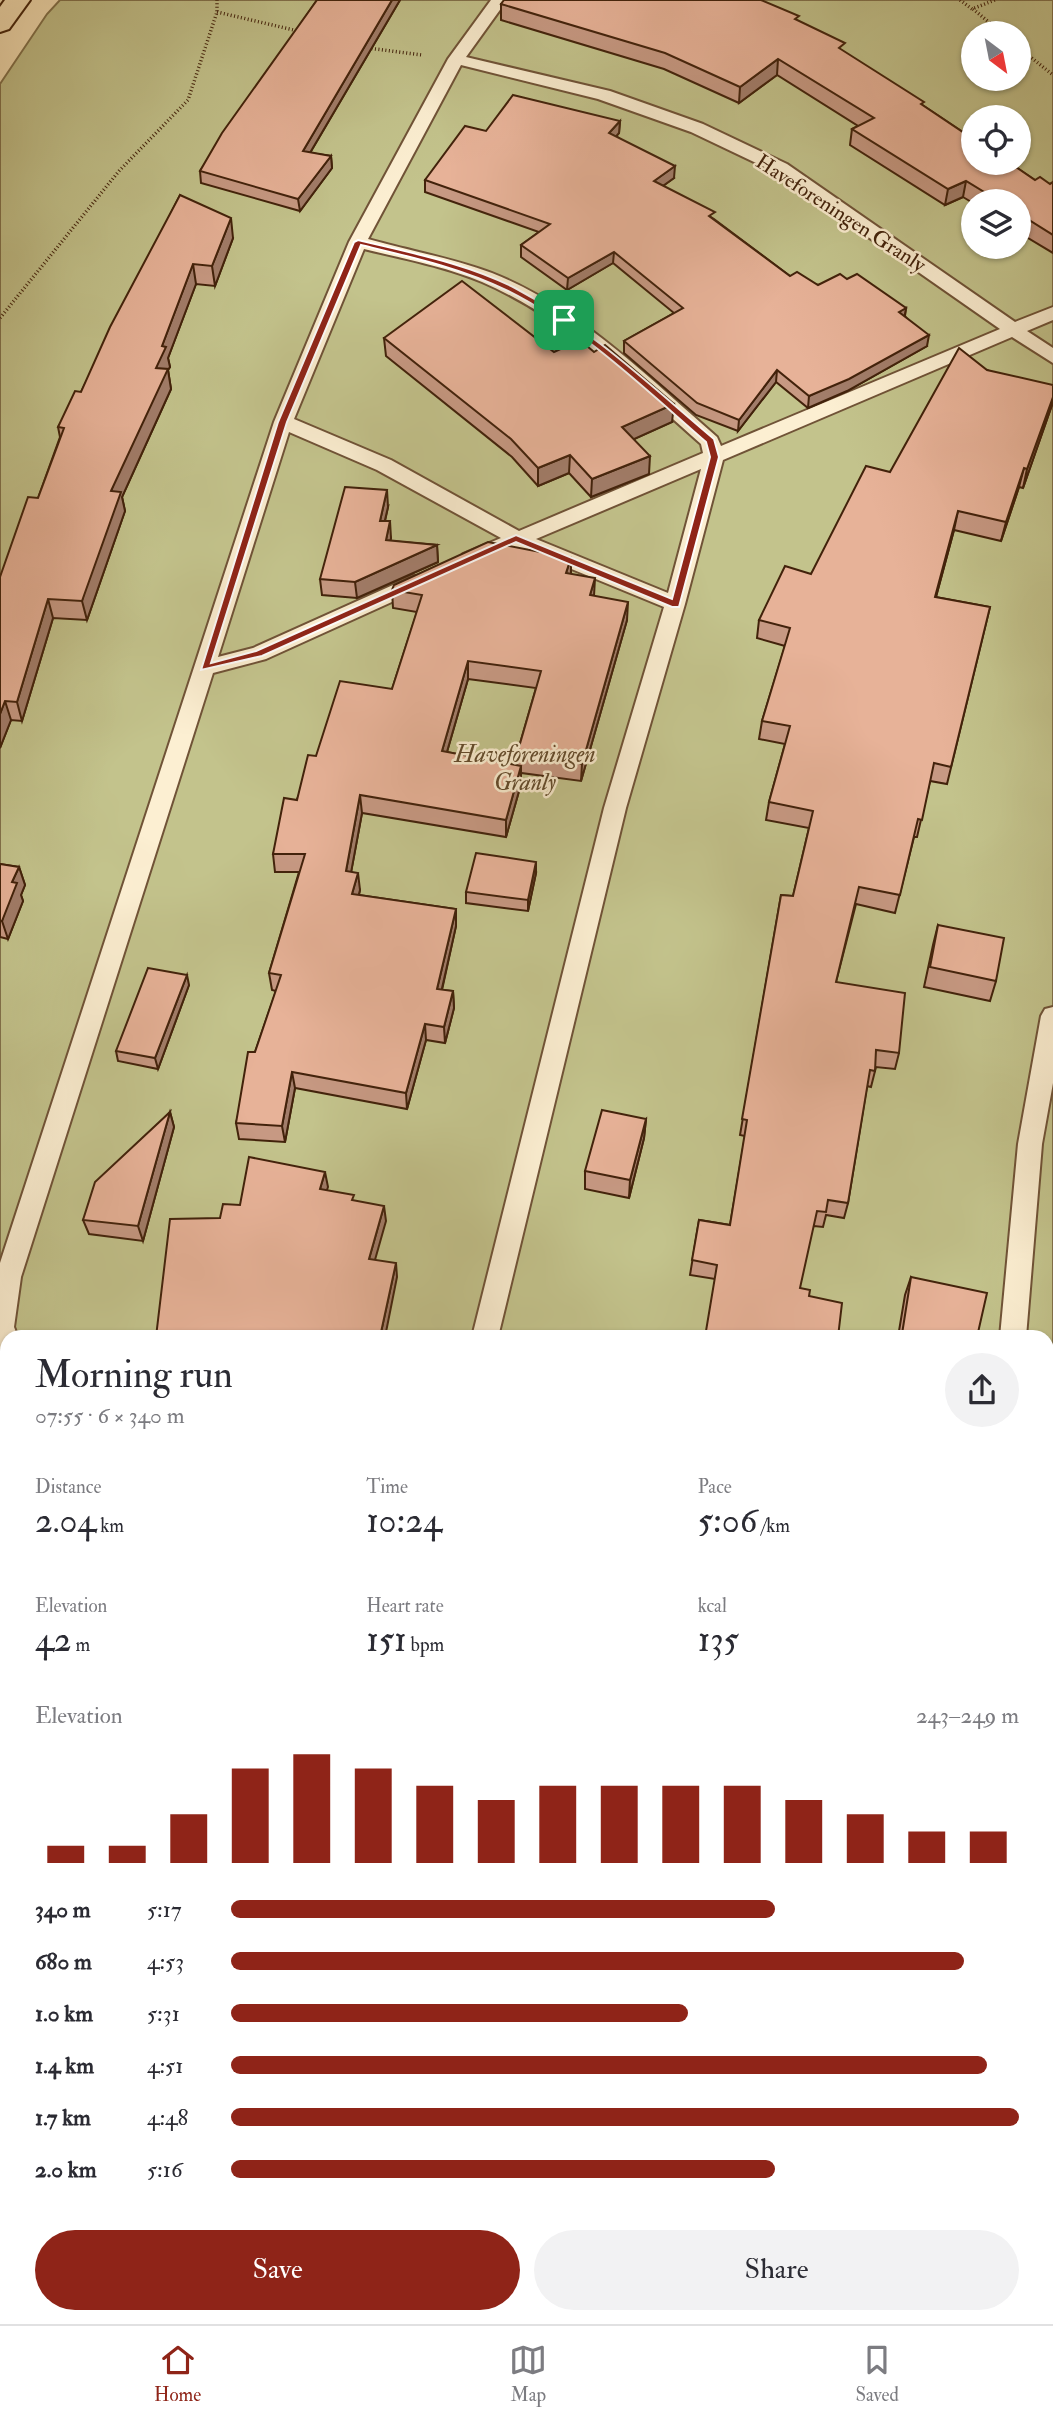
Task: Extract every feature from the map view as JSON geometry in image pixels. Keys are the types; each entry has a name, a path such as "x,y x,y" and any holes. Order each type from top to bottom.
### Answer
{"highway":[{"path":"0,24 18,0"}],"lane":[{"path":"2,1330 8,1277 283,422 358,242 456,59 499,0"},
{"name":"Haveforeningen Granly","path":"456,59 604,95 697,128 781,168 1053,357"},
{"path":"358,242 452,265 510,289 564,320 620,363 710,441 714,457 676,604 615,808 487,1330"},
{"path":"204,668 259,654 516,538 1053,313"},
{"path":"283,422 384,466 516,538 676,604"},
{"path":"1014,1330 1030,1144 1053,1016"}],"path":[{"path":"0,318 119,171 188,100 218,12 217,0"},
{"path":"960,0 987,21"},
{"path":"972,9 996,0"},
{"path":"218,12 298,32"},
{"path":"366,48 456,59"},
{"path":"1031,57 1053,75"}],"green space":[{"name":"Haveforeningen Granly","path":"60,0 1053,0 1053,1330 0,1330 0,84 47,14"}],"building":[{"path":"317,0 392,0 303,151 331,156 298,199 200,171 222,133"},
{"path":"504,0 761,0 799,16 795,19 845,43 839,48 924,102 921,104 961,131 961,175 1028,175 1035,180 1040,177 1050,184 1053,182 1053,235 1031,221 1031,189 979,189 966,181 948,189 852,129 874,118 778,59 740,87 665,53 501,4"},
{"path":"513,95 620,121 609,133 675,166 654,181 715,212 709,216 790,276 797,272 818,285 840,274 847,279 857,274 906,308 899,312 929,335 849,379 809,396 777,370 739,420 697,403 624,341 683,308 614,252 568,278 521,245 550,224 425,180 465,126 486,131"},
{"path":"180,195 231,218 212,266 193,264 162,346 166,347 156,368 168,369 111,491 121,492 82,601 48,599 17,702 5,701 0,714 0,577 28,497 38,498 64,428 58,427 75,391 81,392 110,327"},
{"path":"462,281 554,352 580,340 594,352 605,345 674,404 622,427 650,456 592,479 570,455 538,468 511,439 384,338"},
{"path":"959,348 987,370 1053,385 1053,397 1027,469 1024,468 1006,522 958,511 935,597 990,607 951,767 934,763 922,820 918,819 900,895 859,887 836,982 905,993 899,1053 876,1050 875,1071 870,1070 848,1203 828,1200 826,1212 817,1211 800,1288 810,1290 809,1296 842,1303 839,1330 706,1330 717,1265 692,1260 699,1220 730,1225 747,1120 742,1119 781,895 793,896 813,811 769,802 790,726 762,721 790,628 759,620 785,566 811,574 866,466 890,472"},
{"path":"345,487 387,490 380,521 390,521 386,540 437,545 355,582 320,579"},
{"path":"488,542 571,558 566,573 595,578 590,595 628,602 582,764 517,754 541,671 468,661 442,751 521,766 506,820 360,795 346,871 358,873 352,894 456,909 437,989 453,991 444,1027 425,1024 406,1093 292,1072 282,1126 236,1123 248,1052 255,1052 281,975 269,973 305,854 273,854 284,798 297,800 308,755 316,756 340,681 392,689 422,595 392,590 394,585"},
{"path":"476,853 536,862 528,900 466,892"},
{"path":"0,864 19,867 12,882 17,883 2,921 0,921"},
{"path":"938,925 1004,938 996,981 930,967"},
{"path":"148,968 187,975 155,1058 116,1051"},
{"path":"602,1110 646,1119 630,1180 585,1171"},
{"path":"170,1112 138,1226 83,1220 95,1182"},
{"path":"249,1157 325,1172 320,1189 354,1195 352,1200 384,1206 369,1259 396,1263 382,1330 157,1330 170,1219 220,1218 223,1204 240,1205"},
{"path":"911,1277 987,1293 979,1330 903,1330"}],"route":[{"path":"358,242 397,254 452,265 510,289 564,320 620,363 710,441 714,457 676,604 516,538 259,654 204,668 283,422 358,242"}]}
